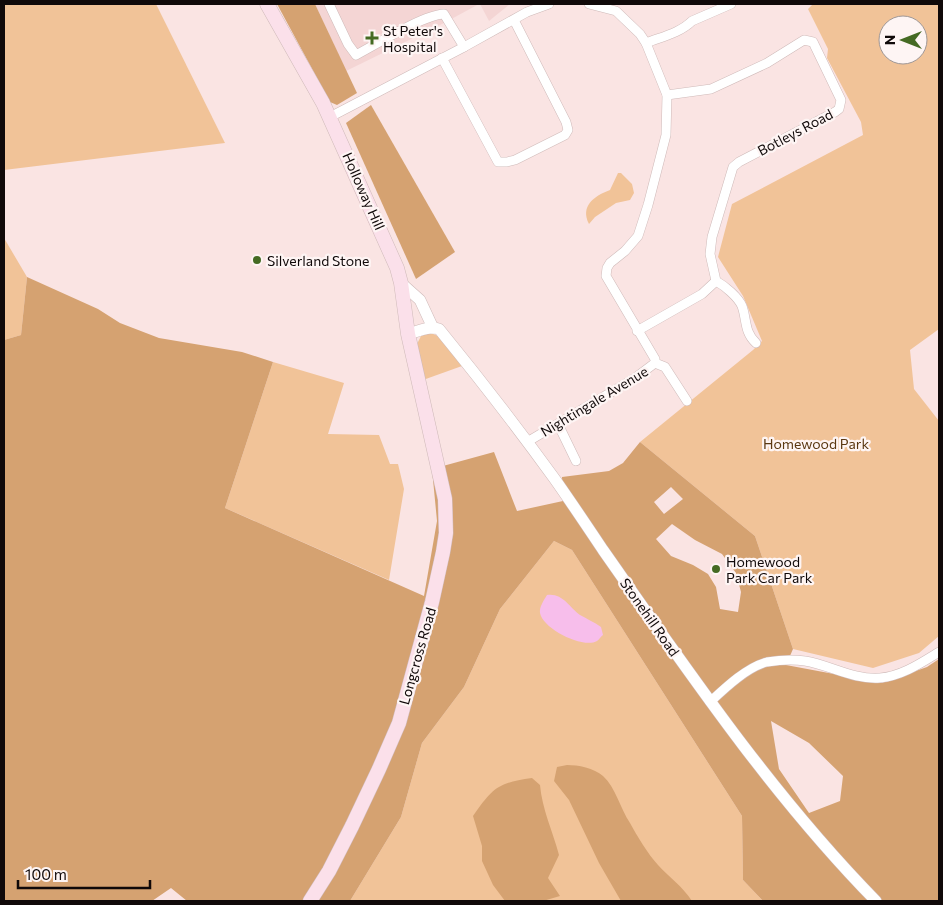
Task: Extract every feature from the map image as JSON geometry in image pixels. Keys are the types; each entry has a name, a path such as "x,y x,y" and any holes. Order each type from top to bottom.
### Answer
{"main road":[{"name":"Holloway Hill","path":"267,4 330,117 386,240 401,283 408,334 421,393"},
{"name":"Longcross Road","path":"310,901 329,871 348,833 379,769 398,723 432,602 443,552 446,533 445,499 421,393"}],"street":[{"path":"329,4 348,44 356,55 438,14 444,14 464,47"},
{"path":"330,117 527,12 549,4"},
{"name":"Nightingale Avenue","path":"527,442 636,378 655,364 655,359 606,276 610,263 625,251 638,236 666,135 667,95 646,43 633,26 616,8 589,4"},
{"path":"646,43 671,34 731,4"},
{"path":"442,58 498,162 515,160 565,135 568,130 566,122 514,20"},
{"name":"Botleys Road","path":"667,95 711,89 767,63 804,40 813,42 840,95 841,105 835,112 739,162 733,167 712,237 710,254 716,281"},
{"path":"637,331 702,294 716,281 737,299 741,305 747,323 748,334 756,343"},
{"name":"Stonehill Road","path":"401,283 420,300 433,328 439,329 468,364 527,442 710,702 772,783 851,876 876,901"},
{"path":"408,334 433,328"},
{"path":"655,364 666,367 687,401"},
{"path":"558,424 576,462"},
{"path":"710,702 742,674 765,663 790,659 806,661 857,676 880,678 911,670 939,652"}],"shaded area":[{"path":"277,4 315,4 357,93 337,105 330,102"},
{"name":"St Peter's Hospital","path":"315,4 479,4 346,71"},
{"name":"St Peter's Hospital","path":"480,4 510,4 489,21"},
{"path":"371,105 455,252 416,279 346,123"},
{"path":"27,277 98,309 120,323 159,338 242,352 273,362 225,508 424,596 437,521 432,469 494,452 517,511 563,501 562,477 609,471 623,463 640,442 755,536 793,649 786,665 882,683 927,667 939,659 939,901 763,901 743,880 742,816 572,550 554,541 500,609 464,687 422,743 401,817 350,901 187,901 171,888 152,901 4,901 4,340 21,335","holes":["671,487 683,499 664,514 654,502","672,524 695,540 722,554 736,573 741,592 738,612 720,609 716,587 708,574 693,565 671,556 656,539","771,721 809,743 843,776 840,801 809,813 779,769"]},
{"path":"547,595 562,598 580,615 601,627 603,635 597,641 591,643 574,640 556,631 548,625 540,613 541,606"},
{"path":"567,765 591,769 603,776 615,792 639,839 658,865 692,901 621,901 599,863 569,800 554,781 557,767"},
{"path":"532,778 540,785 545,812 559,855 548,878 560,896 543,901 505,901 493,885 482,861 482,846 473,816 497,788 511,782"}],"green space":[{"path":"4,4 156,4 225,143 4,170"},
{"name":"Homewood Park","path":"813,4 939,4 939,329 910,350 914,389 939,421 939,636 919,653 873,668 793,649 755,536 640,442 762,341 743,296 718,257 732,204 863,135 861,122 827,58 828,49 808,9"},
{"path":"618,173 621,173 632,184 634,193 630,200 616,203 595,217 589,224 586,212 587,207 599,195 610,190"},
{"path":"4,238 27,277 21,335 4,340"},
{"path":"431,333 440,337 462,366 423,380 416,346 421,336"},
{"path":"273,362 344,383 328,434 379,435 390,464 398,464 404,489 389,580 225,508"},
{"path":"554,541 572,550 742,816 743,880 763,901 350,901 401,817 422,743 464,687 500,609"}],"place":[{"name":"St Peter's Hospital","path":"372,38"},
{"name":"Silverland Stone","path":"257,260"},
{"name":"Homewood Park Car Park","path":"716,569"}]}
